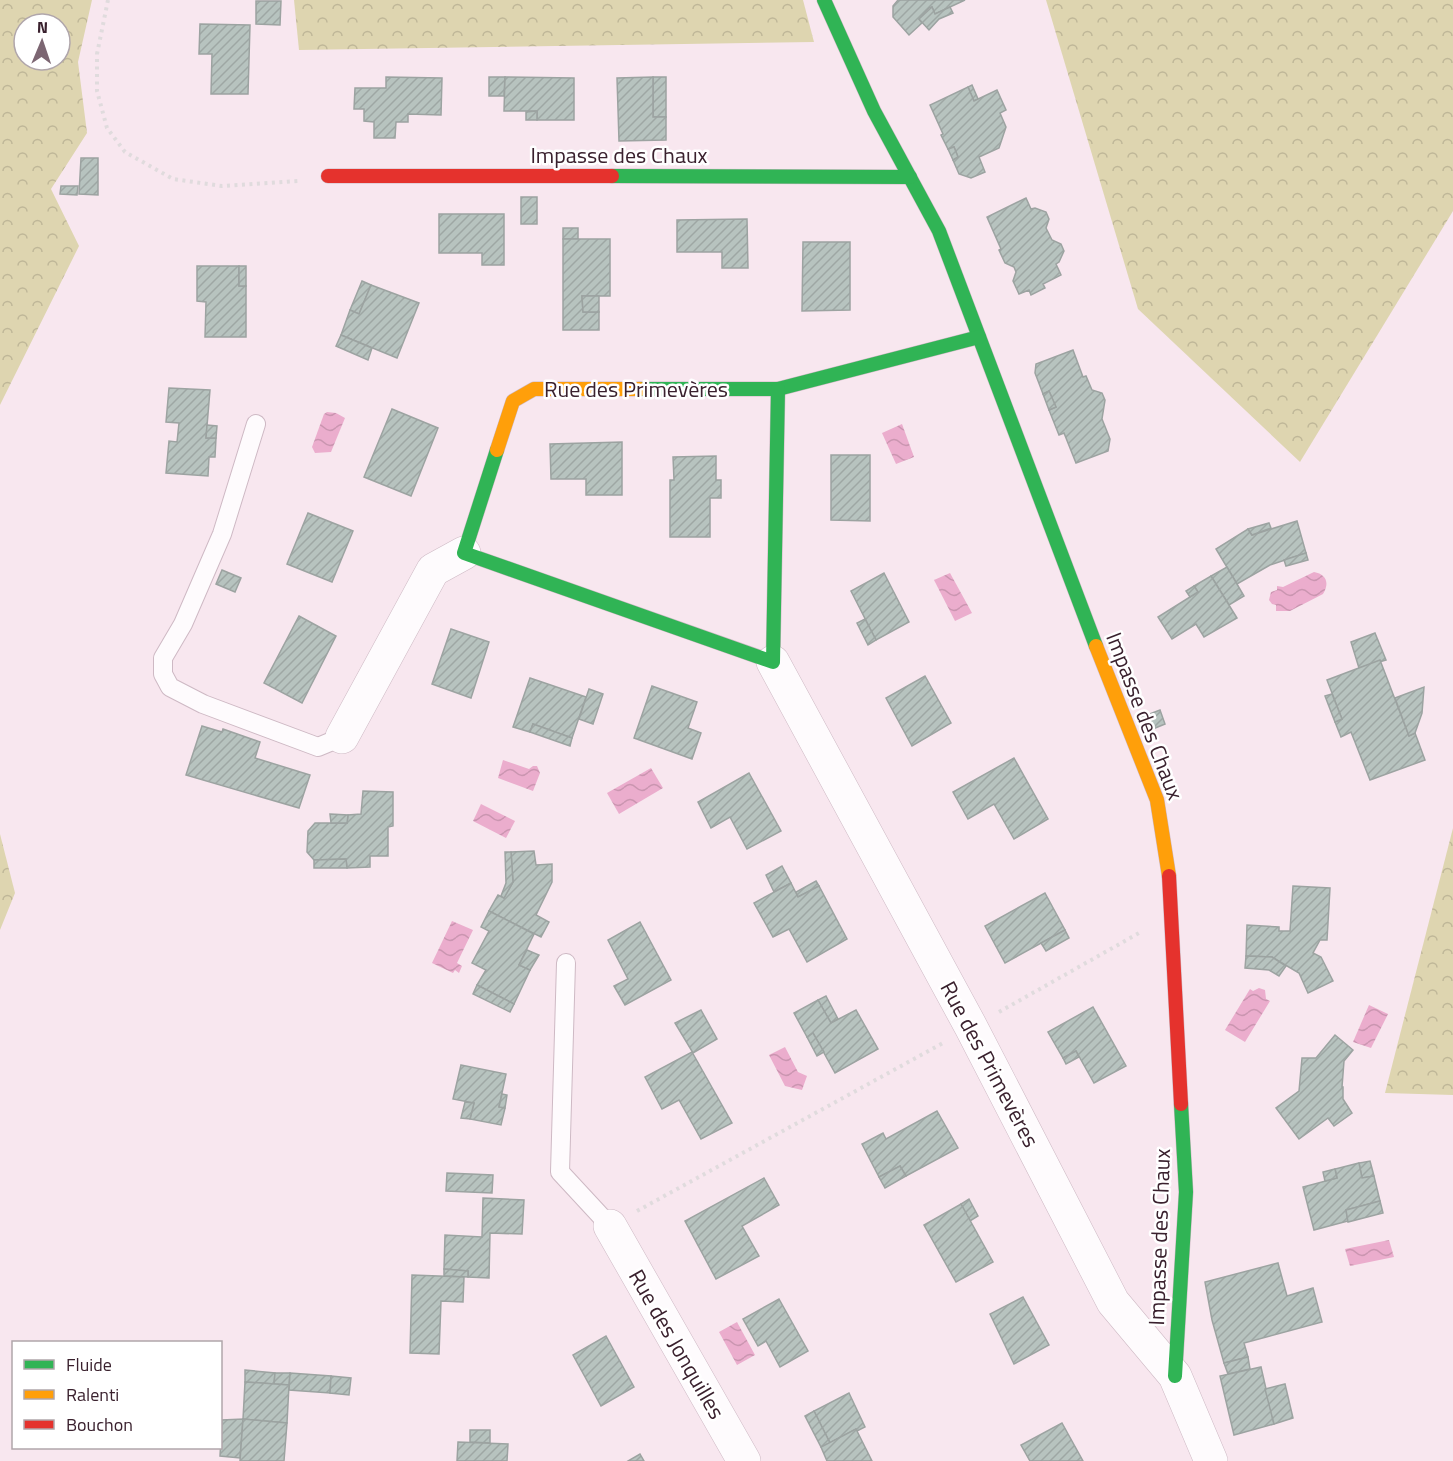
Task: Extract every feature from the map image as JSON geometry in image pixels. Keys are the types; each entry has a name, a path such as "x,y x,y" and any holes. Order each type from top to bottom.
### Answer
{"street":[{"name":"Impasse des Chaux","path":"824,0 874,111 939,231 1135,748 1157,800 1170,880 1186,1192 1174,1376"},
{"name":"Impasse des Chaux","path":"328,176 910,177"},
{"name":"Rue des Primevères","path":"464,554 513,401 534,389 778,389 979,337"},
{"name":"Rue des Primevères","path":"778,389 773,662 971,1027 1113,1302 1174,1376 1211,1461"},
{"path":"342,737 433,570 464,554 773,662"},
{"name":"Rue des Jonquilles","path":"610,1226 744,1461"}],"lane":[{"path":"256,424 222,534 183,624 163,658 163,674 170,687 203,704 318,747 342,737"},
{"path":"566,963 560,1172 610,1226"}],"path":[{"path":"108,0 97,54 97,91 106,128 125,152 173,179 222,186 282,183 328,176"},
{"path":"610,1226 1172,915"}],"green space":[{"path":"0,0 92,0 78,62 87,133 51,189 79,246 0,405"},
{"path":"294,0 803,0 814,42 299,50"},
{"path":"1046,0 1453,0 1453,211 1300,462 1138,309"},
{"path":"1453,828 1453,1095 1385,1093"},
{"path":"0,834 15,893 0,930"}],"water":[{"path":"336,413 345,418 331,452 315,453 312,447 324,414"},
{"path":"902,424 914,457 896,464 882,433"},
{"path":"1314,572 1326,580 1323,594 1290,611 1276,611 1276,605 1269,600 1271,592 1277,590 1277,586 1283,587"},
{"path":"950,573 972,613 955,621 934,580"},
{"path":"503,760 529,769 537,766 540,773 533,791 498,778"},
{"path":"651,768 663,788 619,814 607,793"},
{"path":"481,804 515,821 506,838 473,821"},
{"path":"452,921 473,930 457,963 462,966 459,973 455,970 453,973 432,963"},
{"path":"1259,988 1265,990 1266,999 1270,1001 1245,1042 1225,1030 1250,989 1253,991"},
{"path":"1369,1005 1388,1014 1371,1048 1353,1042"},
{"path":"785,1047 798,1072 807,1076 802,1090 785,1086 769,1055"},
{"path":"1389,1240 1394,1257 1350,1266 1345,1249"},
{"path":"737,1322 755,1355 737,1365 719,1332"}],"building":[{"path":"898,0 965,0 935,14 932,7 929,8 919,19 922,23 909,35 893,17 893,6"},
{"path":"256,1 281,1 280,25 256,24"},
{"path":"932,7 935,14 950,7 953,13 939,19 929,30 919,19"},
{"path":"200,24 250,25 248,94 211,94 212,54 199,54"},
{"path":"386,77 442,78 441,115 408,114 408,122 396,122 395,138 374,138 374,122 364,121 364,109 354,109 355,88 386,88"},
{"path":"489,77 505,77 504,96 489,96"},
{"path":"505,77 574,78 574,120 537,120 537,111 504,111"},
{"path":"653,77 666,77 666,117 653,117"},
{"path":"653,77 653,117 666,117 666,140 619,141 617,78"},
{"path":"972,85 978,99 974,101 968,87"},
{"path":"968,87 974,101 997,90 1006,110 1000,113 1006,127 999,148 979,157 985,172 971,178 959,174 953,160 958,157 954,147 948,149 930,105"},
{"path":"537,111 537,120 526,120 526,112"},
{"path":"954,147 958,157 953,160 948,149"},
{"path":"81,158 98,158 98,195 79,194"},
{"path":"61,186 78,186 77,195 60,194"},
{"path":"521,197 537,197 537,224 521,224"},
{"path":"1026,198 1031,209 1046,212 1049,219 1046,228 1052,240 1061,244 1064,251 1056,264 1061,275 1043,284 1045,288 1031,295 1029,290 1019,294 1013,281 1016,272 1014,267 1005,263 987,217"},
{"path":"439,214 504,214 504,265 482,265 482,253 439,253"},
{"path":"747,219 748,268 722,268 722,252 677,252 677,220"},
{"path":"563,228 578,228 578,239 563,239"},
{"path":"563,239 610,239 610,296 582,296 583,312 599,312 599,330 563,330"},
{"path":"803,242 850,242 850,310 802,311"},
{"path":"197,266 239,266 239,286 246,286 246,337 205,337 206,302 197,301"},
{"path":"239,266 246,266 246,286 239,286"},
{"path":"362,281 371,285 359,314 350,310"},
{"path":"371,285 419,303 397,358 341,335 350,310 359,314"},
{"path":"582,296 599,296 599,312 583,312"},
{"path":"341,335 372,348 368,360 336,346"},
{"path":"1073,350 1083,377 1086,376 1092,390 1102,393 1105,400 1102,419 1110,439 1108,451 1076,463 1064,433 1059,435 1049,410 1056,407 1049,391 1043,394 1035,373 1036,364"},
{"path":"169,388 210,390 206,438 216,438 215,457 209,457 208,476 166,473 169,441 177,442 179,423 166,422"},
{"path":"1049,391 1056,407 1049,410 1043,394"},
{"path":"392,409 438,428 411,496 364,477"},
{"path":"207,425 217,426 216,438 206,438"},
{"path":"622,442 622,495 586,495 586,479 551,479 550,444"},
{"path":"831,455 870,455 870,521 831,520"},
{"path":"716,456 716,480 721,480 721,498 710,498 710,537 670,537 670,480 674,480 673,457"},
{"path":"308,513 353,531 332,582 287,564"},
{"path":"1297,521 1306,553 1270,565 1237,584 1216,549 1248,529 1252,535"},
{"path":"1269,523 1271,528 1252,535 1248,529"},
{"path":"1306,553 1308,560 1286,566 1284,560"},
{"path":"1227,567 1244,596 1229,605 1211,576"},
{"path":"222,570 241,578 235,592 216,584"},
{"path":"884,573 909,622 876,640 851,591"},
{"path":"1211,576 1237,618 1204,637 1196,624 1172,639 1158,617 1198,592 1194,586"},
{"path":"1194,586 1198,592 1190,597 1186,591"},
{"path":"299,616 336,636 302,703 264,683"},
{"path":"865,619 876,640 868,645 857,623"},
{"path":"451,629 489,642 471,698 432,684"},
{"path":"1375,633 1386,660 1359,668 1351,642"},
{"path":"1380,660 1409,736 1415,733 1425,760 1370,780 1351,732 1341,737 1335,722 1342,719 1327,680"},
{"path":"925,676 951,723 912,746 886,698"},
{"path":"530,678 586,697 572,738 533,724 530,732 513,727"},
{"path":"652,686 697,702 688,728 701,733 692,759 634,738"},
{"path":"1424,687 1422,713 1415,733 1409,736 1395,698"},
{"path":"589,689 603,694 593,724 579,719"},
{"path":"1332,694 1342,719 1335,722 1325,696"},
{"path":"1160,710 1165,724 1148,731 1142,717"},
{"path":"533,724 572,738 570,746 530,732"},
{"path":"202,726 222,732 223,729 260,742 255,758 310,775 299,808 186,775"},
{"path":"1014,758 1048,819 1014,839 994,804 968,819 953,792"},
{"path":"749,773 781,831 747,849 730,817 711,828 698,802"},
{"path":"363,791 393,792 393,826 388,827 388,856 370,856 370,867 347,868 346,859 314,860 307,852 308,831 315,823 347,823 348,815 361,814"},
{"path":"330,814 348,815 347,823 331,823"},
{"path":"534,851 536,865 552,864 552,882 536,915 549,922 541,937 489,911 498,895 504,898 513,882 511,852"},
{"path":"505,852 511,852 513,882 504,898 501,896 506,883"},
{"path":"346,859 347,868 314,868 314,860"},
{"path":"782,866 791,883 774,892 766,875"},
{"path":"816,881 819,886 798,897 796,892"},
{"path":"791,883 798,897 819,886 847,939 807,962 789,929 773,937 754,903"},
{"path":"1293,886 1330,888 1327,940 1320,940 1313,953 1321,957 1333,981 1308,993 1299,973 1272,957 1246,956 1247,925 1279,927 1279,931 1290,931"},
{"path":"1045,893 1065,930 1005,963 985,926"},
{"path":"489,911 534,934 519,965 530,970 514,1004 477,985 486,970 472,963 489,931 481,927"},
{"path":"640,922 671,980 625,1005 614,986 628,979 608,940"},
{"path":"1065,930 1069,938 1046,951 1041,943"},
{"path":"527,950 539,955 530,970 519,965"},
{"path":"1246,956 1272,957 1286,966 1279,976 1269,970 1245,968"},
{"path":"477,985 514,1004 510,1012 473,994"},
{"path":"826,996 838,1019 831,1023 818,1000"},
{"path":"818,1000 831,1023 856,1010 878,1049 835,1073 813,1033 807,1037 794,1013"},
{"path":"1093,1007 1126,1066 1094,1083 1076,1051 1063,1058 1048,1032"},
{"path":"701,1010 717,1039 693,1053 675,1023"},
{"path":"813,1033 824,1052 817,1056 807,1037"},
{"path":"1335,1035 1353,1050 1344,1061 1342,1087 1343,1099 1352,1113 1334,1126 1328,1118 1299,1139 1276,1108 1299,1091 1302,1058 1316,1058"},
{"path":"1076,1051 1079,1057 1066,1064 1063,1058"},
{"path":"692,1052 732,1123 701,1139 679,1100 662,1109 645,1077"},
{"path":"461,1065 506,1074 499,1107 505,1108 501,1125 470,1119 474,1103 453,1099"},
{"path":"502,1094 507,1095 505,1108 499,1107"},
{"path":"465,1102 474,1103 470,1119 461,1118"},
{"path":"937,1111 958,1148 906,1176 900,1166 879,1177 862,1144 883,1133 886,1139"},
{"path":"1370,1161 1374,1176 1362,1178 1359,1163"},
{"path":"1359,1163 1362,1178 1374,1176 1380,1201 1346,1210 1348,1221 1314,1230 1303,1187 1337,1178 1335,1169"},
{"path":"900,1166 906,1176 885,1188 879,1177"},
{"path":"1335,1169 1337,1178 1325,1181 1323,1172"},
{"path":"447,1173 493,1175 492,1193 446,1191"},
{"path":"764,1178 779,1205 742,1226 759,1256 716,1279 685,1221"},
{"path":"483,1198 524,1200 522,1234 490,1233 489,1278 468,1277 468,1271 444,1269 445,1235 482,1237"},
{"path":"969,1199 978,1216 970,1221 961,1204"},
{"path":"1380,1201 1383,1213 1348,1222 1346,1210"},
{"path":"961,1204 993,1262 956,1282 924,1225"},
{"path":"1278,1263 1287,1296 1313,1288 1322,1322 1244,1343 1248,1357 1224,1363 1212,1320 1205,1282"},
{"path":"444,1269 468,1271 468,1277 444,1276"},
{"path":"412,1275 464,1277 463,1302 441,1301 439,1354 410,1353"},
{"path":"1023,1297 1049,1345 1014,1364 990,1314"},
{"path":"779,1299 808,1351 780,1367 766,1341 758,1346 743,1319"},
{"path":"606,1336 634,1387 601,1406 573,1355"},
{"path":"1248,1357 1250,1369 1228,1374 1224,1363"},
{"path":"1261,1367 1274,1424 1234,1435 1220,1376"},
{"path":"245,1370 275,1373 274,1384 245,1382"},
{"path":"275,1373 290,1373 289,1385 274,1384"},
{"path":"290,1373 331,1376 330,1393 289,1390"},
{"path":"331,1376 351,1378 349,1395 330,1393"},
{"path":"245,1382 289,1385 287,1423 243,1419"},
{"path":"1285,1384 1293,1418 1274,1424 1265,1389"},
{"path":"849,1393 865,1427 857,1431 856,1429 830,1443 814,1411"},
{"path":"814,1411 830,1443 821,1447 805,1416"},
{"path":"243,1419 240,1458 220,1456 222,1420"},
{"path":"243,1419 287,1423 284,1461 240,1461"},
{"path":"1062,1423 1083,1461 1030,1461 1021,1445"},
{"path":"856,1429 872,1461 827,1461 821,1447"},
{"path":"470,1430 490,1430 490,1443 470,1442"},
{"path":"458,1442 508,1444 507,1461 457,1461"},
{"path":"640,1454 644,1461 628,1461"}],"traffic: fast":[{"path":"824,0 874,111 939,231 1096,646"},
{"path":"612,176 910,177"},
{"path":"640,389 778,389 979,337"},
{"path":"497,450 464,553 773,662 778,389"},
{"path":"1175,1376 1186,1192 1181,1104"}],"traffic: slow":[{"path":"497,450 513,401 534,389 640,389"},
{"path":"1096,646 1157,800 1169,876"}],"traffic: jam":[{"path":"328,176 612,176"},
{"path":"1169,876 1181,1104"}]}
